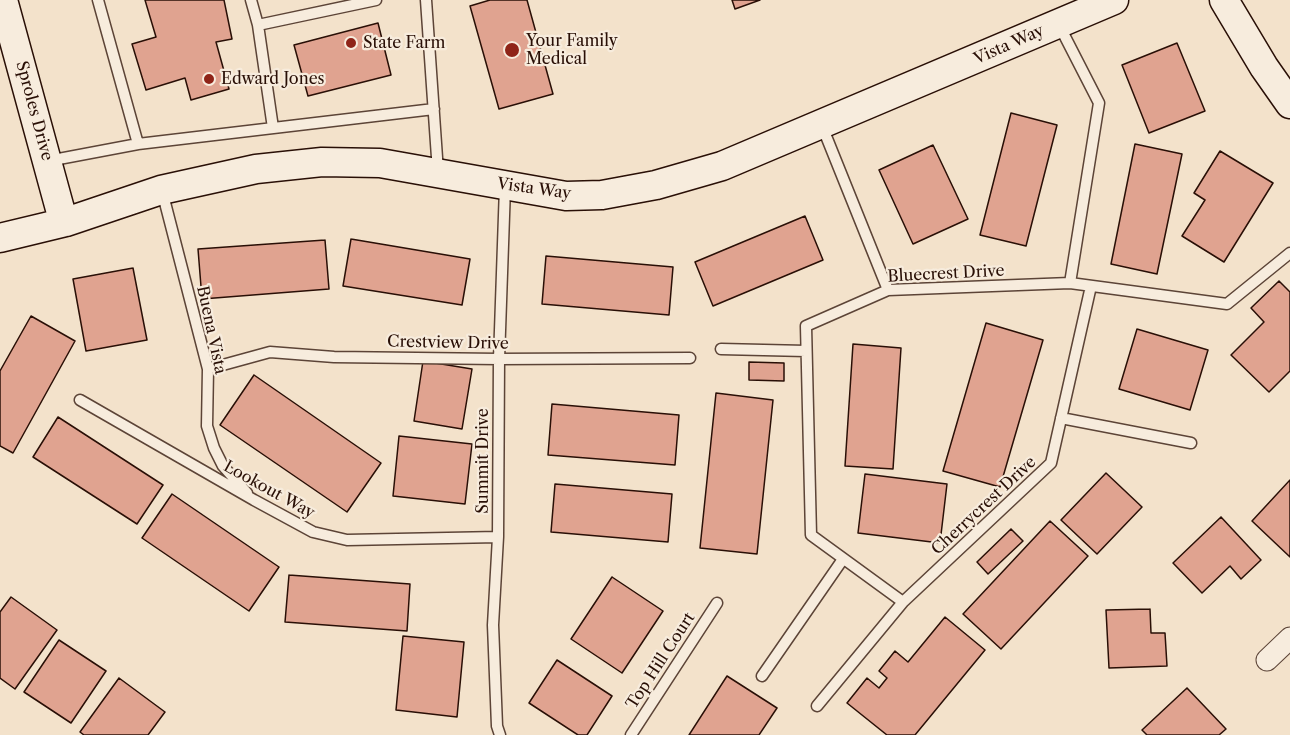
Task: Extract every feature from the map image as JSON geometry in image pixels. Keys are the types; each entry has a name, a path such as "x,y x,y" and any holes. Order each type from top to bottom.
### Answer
{"street":[{"name":"Sproles Drive","path":"3,0 60,209 66,222"},
{"name":"Vista Way","path":"0,238 66,222 161,190 256,169 322,162 380,163 566,196 602,195 656,185 722,166 1114,0"},
{"path":"1224,0 1264,67 1290,104"},
{"path":"1267,660 1290,638"}],"lane":[{"path":"98,0 138,144"},
{"path":"251,0 258,25 273,128"},
{"path":"258,25 376,0"},
{"path":"426,0 438,172"},
{"path":"1058,23 1099,103 1070,283"},
{"path":"47,161 138,144 434,109"},
{"path":"821,124 888,290"},
{"name":"Summit Drive","path":"500,735 497,726 493,625 498,537 499,359 505,186"},
{"name":"Buena Vista","path":"161,190 208,369 207,426 214,448 224,466 254,500"},
{"name":"Bluecrest Drive","path":"903,602 811,535 806,326 888,290 1070,283 1227,304 1290,253"},
{"name":"Cherrycrest Drive","path":"817,706 903,602 1051,463 1091,286"},
{"path":"721,349 806,351"},
{"name":"Crestview Drive","path":"208,369 270,352 334,357 690,358"},
{"name":"Lookout Way","path":"80,400 313,532 347,540 498,537"},
{"path":"1061,418 1191,442"},
{"path":"762,676 843,558"},
{"name":"Top Hill Court","path":"631,735 717,603"}],"building":[{"path":"145,0 224,0 232,39 216,42 229,89 191,100 185,78 146,90 132,44 156,37"},
{"name":"Your Family Medical","path":"490,0 527,0 553,94 499,109 470,6"},
{"path":"732,0 760,0 735,9"},
{"path":"378,23 391,75 308,96 294,45"},
{"path":"1177,43 1205,111 1149,133 1122,65"},
{"path":"1011,113 1057,125 1026,246 980,235"},
{"path":"1135,144 1182,154 1157,274 1111,264"},
{"path":"933,145 968,219 913,244 879,170"},
{"path":"1220,151 1273,183 1224,262 1182,236 1205,200 1194,193"},
{"path":"805,216 823,260 713,306 695,262"},
{"path":"351,239 470,259 462,305 343,286"},
{"path":"325,240 329,289 202,299 198,249"},
{"path":"546,256 673,267 669,315 542,304"},
{"path":"133,268 147,340 86,351 73,279"},
{"path":"1279,281 1290,292 1290,371 1269,392 1231,355 1264,322 1251,308"},
{"path":"31,316 75,341 13,453 0,446 0,371"},
{"path":"986,323 1043,340 1000,487 943,471"},
{"path":"1137,329 1208,350 1190,410 1119,389"},
{"path":"853,344 901,348 893,469 845,466"},
{"path":"423,361 472,369 462,429 414,421"},
{"path":"749,362 784,363 784,381 749,380"},
{"path":"254,375 381,463 347,512 220,425"},
{"path":"716,393 773,400 757,554 700,548"},
{"path":"552,404 679,415 675,465 548,455"},
{"path":"58,417 163,485 137,524 33,457"},
{"path":"399,436 472,444 465,504 393,496"},
{"path":"1106,473 1142,507 1097,554 1061,520"},
{"path":"865,474 947,484 940,543 858,533"},
{"path":"1290,480 1290,557 1252,521"},
{"path":"555,484 672,494 668,542 551,532"},
{"path":"172,494 279,567 249,611 142,538"},
{"path":"1221,517 1261,560 1241,579 1230,566 1202,593 1173,563"},
{"path":"1050,521 1088,556 1001,649 963,614"},
{"path":"1011,529 1023,541 988,574 977,562"},
{"path":"289,575 410,584 407,631 285,622"},
{"path":"612,577 663,611 622,673 571,639"},
{"path":"11,597 57,630 15,689 0,678 0,612"},
{"path":"1150,609 1151,633 1165,633 1167,666 1109,668 1106,610"},
{"path":"945,617 985,650 915,735 887,735 847,703 867,678 879,688 887,678 879,671 895,651 908,662"},
{"path":"403,636 464,642 457,717 396,710"},
{"path":"59,640 106,671 71,723 24,692"},
{"path":"557,660 612,696 587,735 578,735 529,703"},
{"path":"727,676 777,708 759,735 689,735"},
{"path":"119,678 165,712 148,735 84,735 80,732"},
{"path":"1187,688 1226,729 1219,735 1147,735 1142,730"}],"place":[{"name":"State Farm","path":"351,43"},
{"name":"Your Family Medical","path":"512,50"},
{"name":"Edward Jones","path":"209,79"}]}
